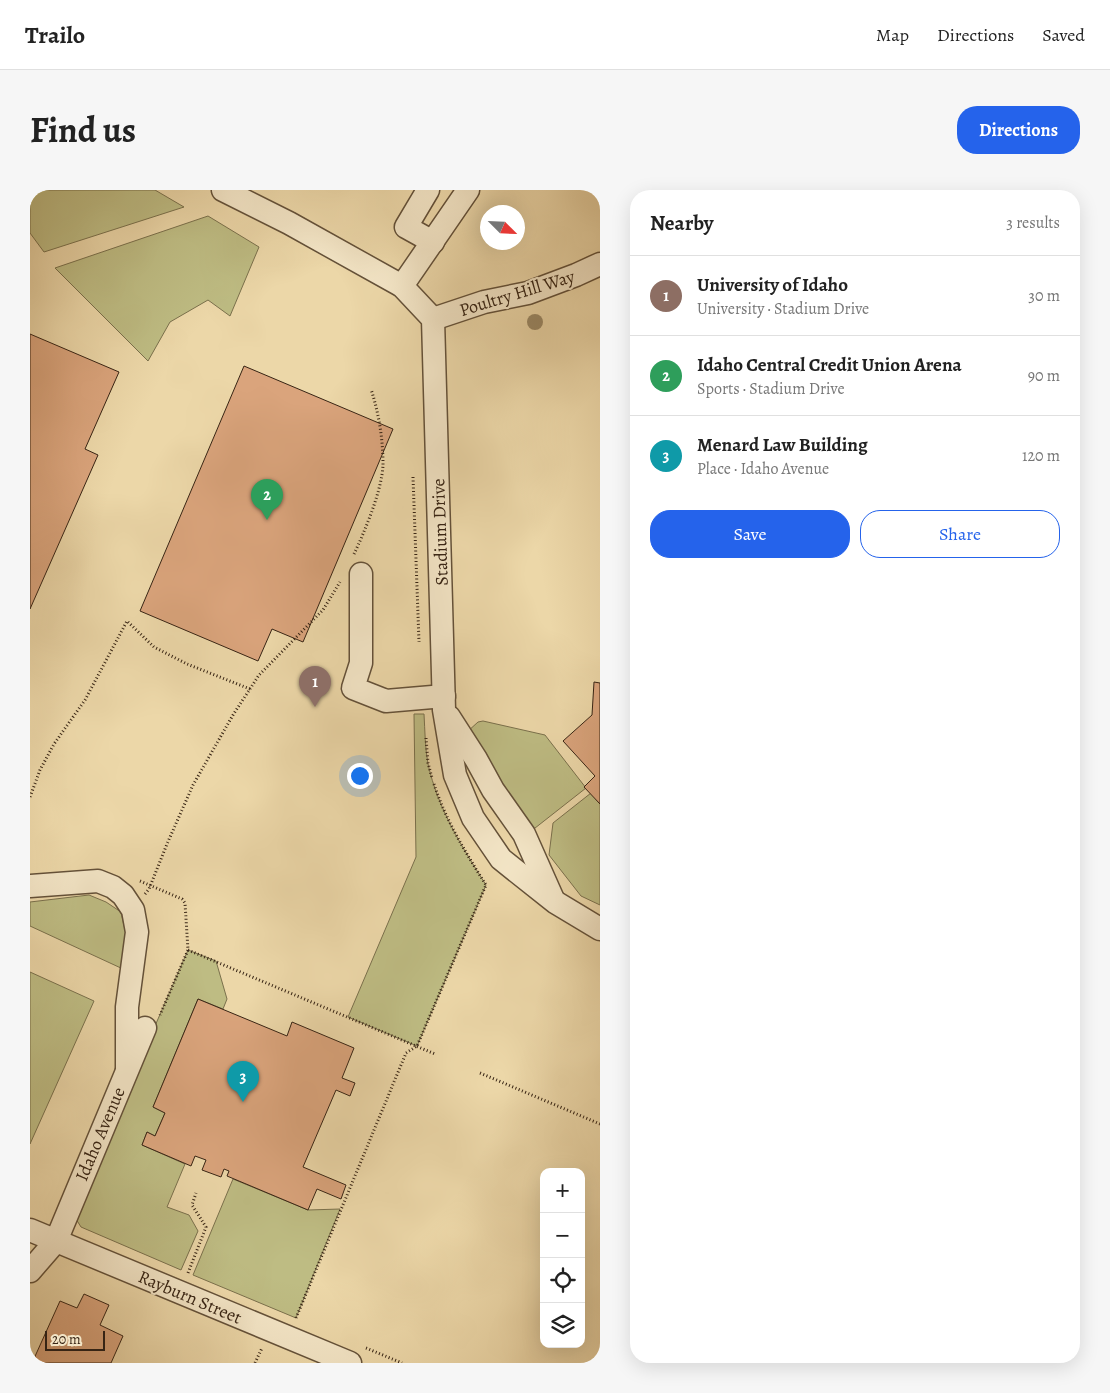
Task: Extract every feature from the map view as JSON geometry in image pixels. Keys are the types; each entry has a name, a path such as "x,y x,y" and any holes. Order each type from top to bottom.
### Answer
{"street":[{"path":"223,190 289,223 402,286 433,318"},
{"path":"428,190 406,227 433,242"},
{"path":"402,286 468,190"},
{"name":"Poultry Hill Way","path":"433,318 484,302 528,293 600,264"},
{"name":"Stadium Drive","path":"433,318 444,703 455,774 473,818 501,859 555,902 600,929"},
{"path":"351,571 361,664 353,688 386,701 444,703 493,790 524,834 555,902"},
{"path":"30,886 98,881 113,887 123,896 133,910 137,932 127,1007 127,1069"},
{"name":"Idaho Avenue","path":"30,1271 56,1241 145,1028"},
{"name":"Rayburn Street","path":"30,1230 350,1363"}],"path":[{"path":"133,910 149,889 166,844 193,785 233,715 259,676 323,610 351,571 374,503 383,467 380,417 371,389"},
{"path":"30,797 40,770 54,744 85,700 127,621 154,647 187,664 250,689"},
{"path":"296,1318 406,1053 417,1046 486,885"},
{"path":"188,950 435,1054"},
{"path":"480,1073 600,1124"},
{"path":"188,1273 206,1227 192,1205 196,1193"}],"shaded area":[{"path":"30,190 155,190 184,207 44,252 30,233"},
{"path":"208,216 259,247 230,316 208,300 170,322 148,361 55,268"},
{"path":"414,714 424,714 428,764 432,781 444,812 486,885 417,1046 348,1017 416,857"},
{"path":"483,721 545,735 586,788 530,832 467,732 478,722"},
{"path":"591,793 600,804 600,905 581,896 549,855 553,823"},
{"path":"89,895 106,902 121,912 127,939 123,969 30,926 30,902"},
{"path":"188,950 216,961 227,999 223,1009 198,999 153,1107 165,1113 155,1136 147,1132 142,1145 185,1164 167,1207 189,1215 198,1231 181,1270 81,1227 76,1219 118,1111"},
{"path":"30,972 94,1001 30,1144"},
{"path":"233,1179 308,1210 340,1209 296,1318 193,1275"}],"building":[{"path":"30,334 119,372 85,449 98,455 30,609"},
{"path":"244,366 393,429 303,642 272,629 258,661 140,611"},
{"path":"594,682 600,683 600,804 584,787 595,776 563,741 592,715"},
{"path":"198,999 287,1036 292,1022 354,1048 342,1078 355,1083 350,1096 336,1090 303,1167 346,1185 341,1199 317,1189 308,1210 227,1176 229,1171 224,1169 221,1177 202,1170 206,1160 195,1156 191,1166 142,1145 147,1132 155,1136 165,1113 153,1107"},
{"path":"84,1294 109,1305 100,1325 123,1336 111,1363 32,1363 60,1301 77,1308"}],"place":[{"name":"Idaho Central Credit Union Arena","path":"267,520"},
{"name":"University of Idaho","path":"315,707"},
{"name":"Menard Law Building","path":"243,1102"}]}
